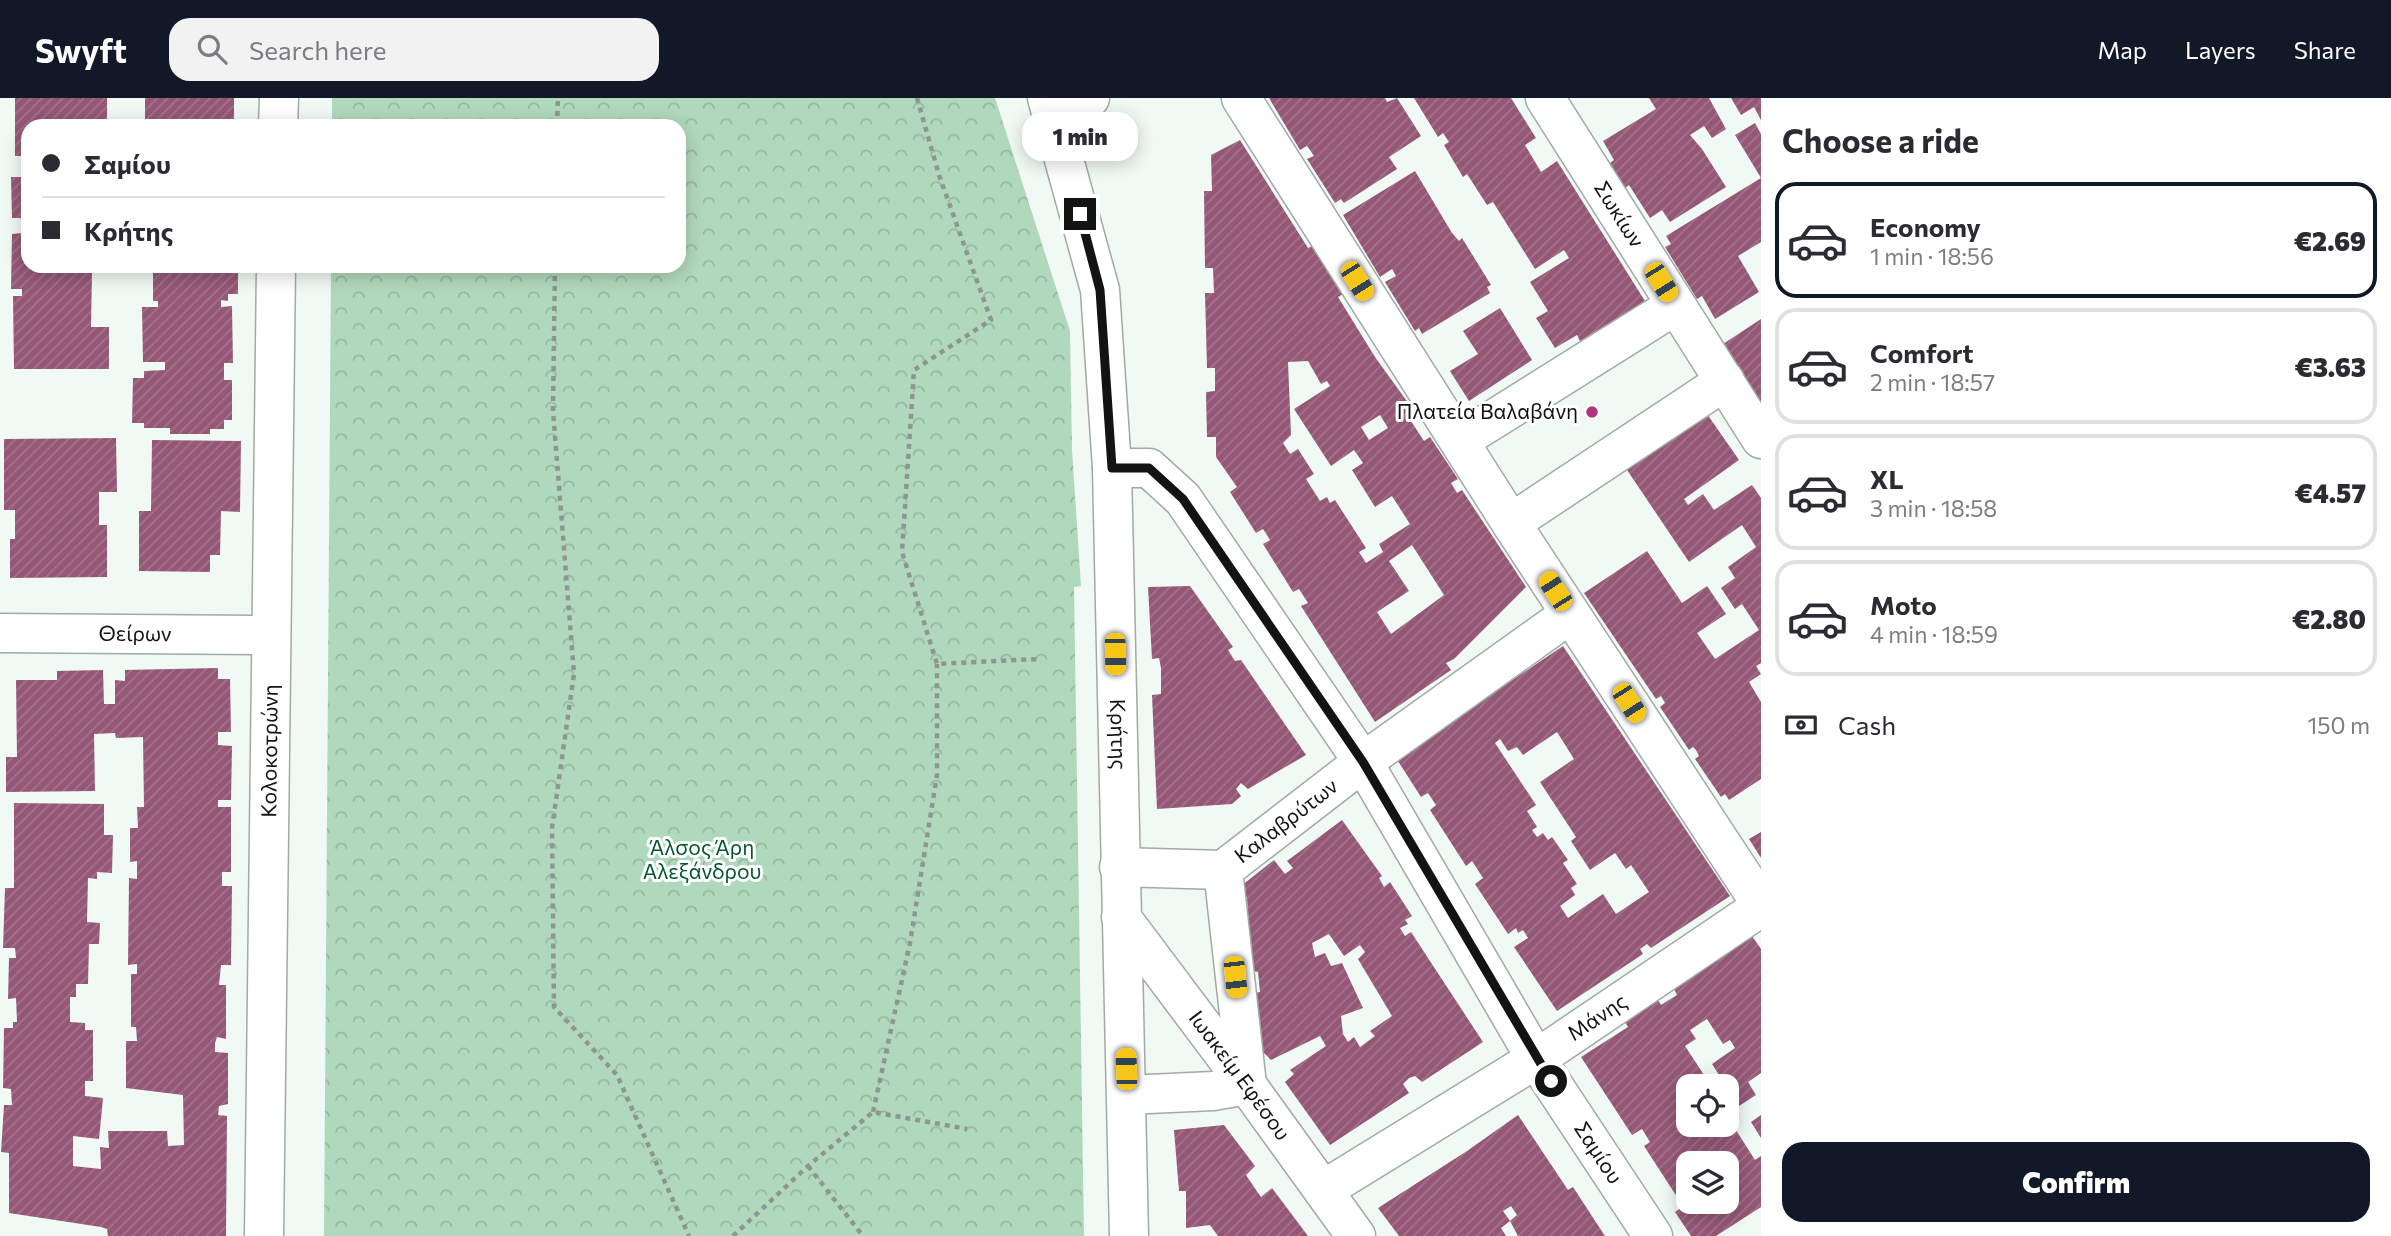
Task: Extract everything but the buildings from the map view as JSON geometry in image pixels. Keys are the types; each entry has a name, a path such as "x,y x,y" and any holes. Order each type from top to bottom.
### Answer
{"street":[{"path":"278,119 279,98"},
{"path":"1050,106 1090,98"},
{"path":"1241,98 1511,523 1761,905"},
{"name":"Σωκίων","path":"1545,98 1761,439"},
{"name":"Κρήτης","path":"1050,106 1100,290 1112,468 1129,1236"},
{"name":"Κολοκοτρώνη","path":"264,1236 276,273"},
{"path":"1459,441 1676,304"},
{"path":"1511,523 1725,381"},
{"name":"Σαμίου","path":"1112,468 1149,468 1183,499 1363,762 1536,1059 1653,1236"},
{"name":"Καλαβρύτων","path":"1119,867 1223,870 1363,762 1570,614"},
{"name":"Θείρων","path":"0,633 271,635"},
{"path":"1127,1095 1213,1091 1247,1085 1223,870"},
{"name":"Μάνης","path":"1323,1190 1536,1059 1761,905"},
{"name":"Ιωακείμ Εφέσου","path":"1121,917 1356,1236"}],"path":[{"path":"557,119 558,98"},
{"path":"733,1236 808,1166 873,1112 910,943 937,775 937,664 902,552 914,370 991,320 939,175 918,98"},
{"path":"555,273 553,411 574,674 552,828 554,1007 617,1075 689,1236"},
{"path":"937,664 1039,659"},
{"path":"873,1112 967,1129"},
{"path":"808,1166 863,1236"}],"green space":[{"name":"Άλσος Άρη Αλεξάνδρου","path":"332,98 995,98 1070,331 1072,450 1081,586 1074,587 1084,1236 324,1236 331,273 686,273 686,119 332,119"}],"place":[{"name":"Πλατεία Βαλαβάνη","path":"1592,412"}],"route":[{"path":"1080,214 1100,290 1112,468 1149,468 1183,499 1363,762 1551,1081"}]}
